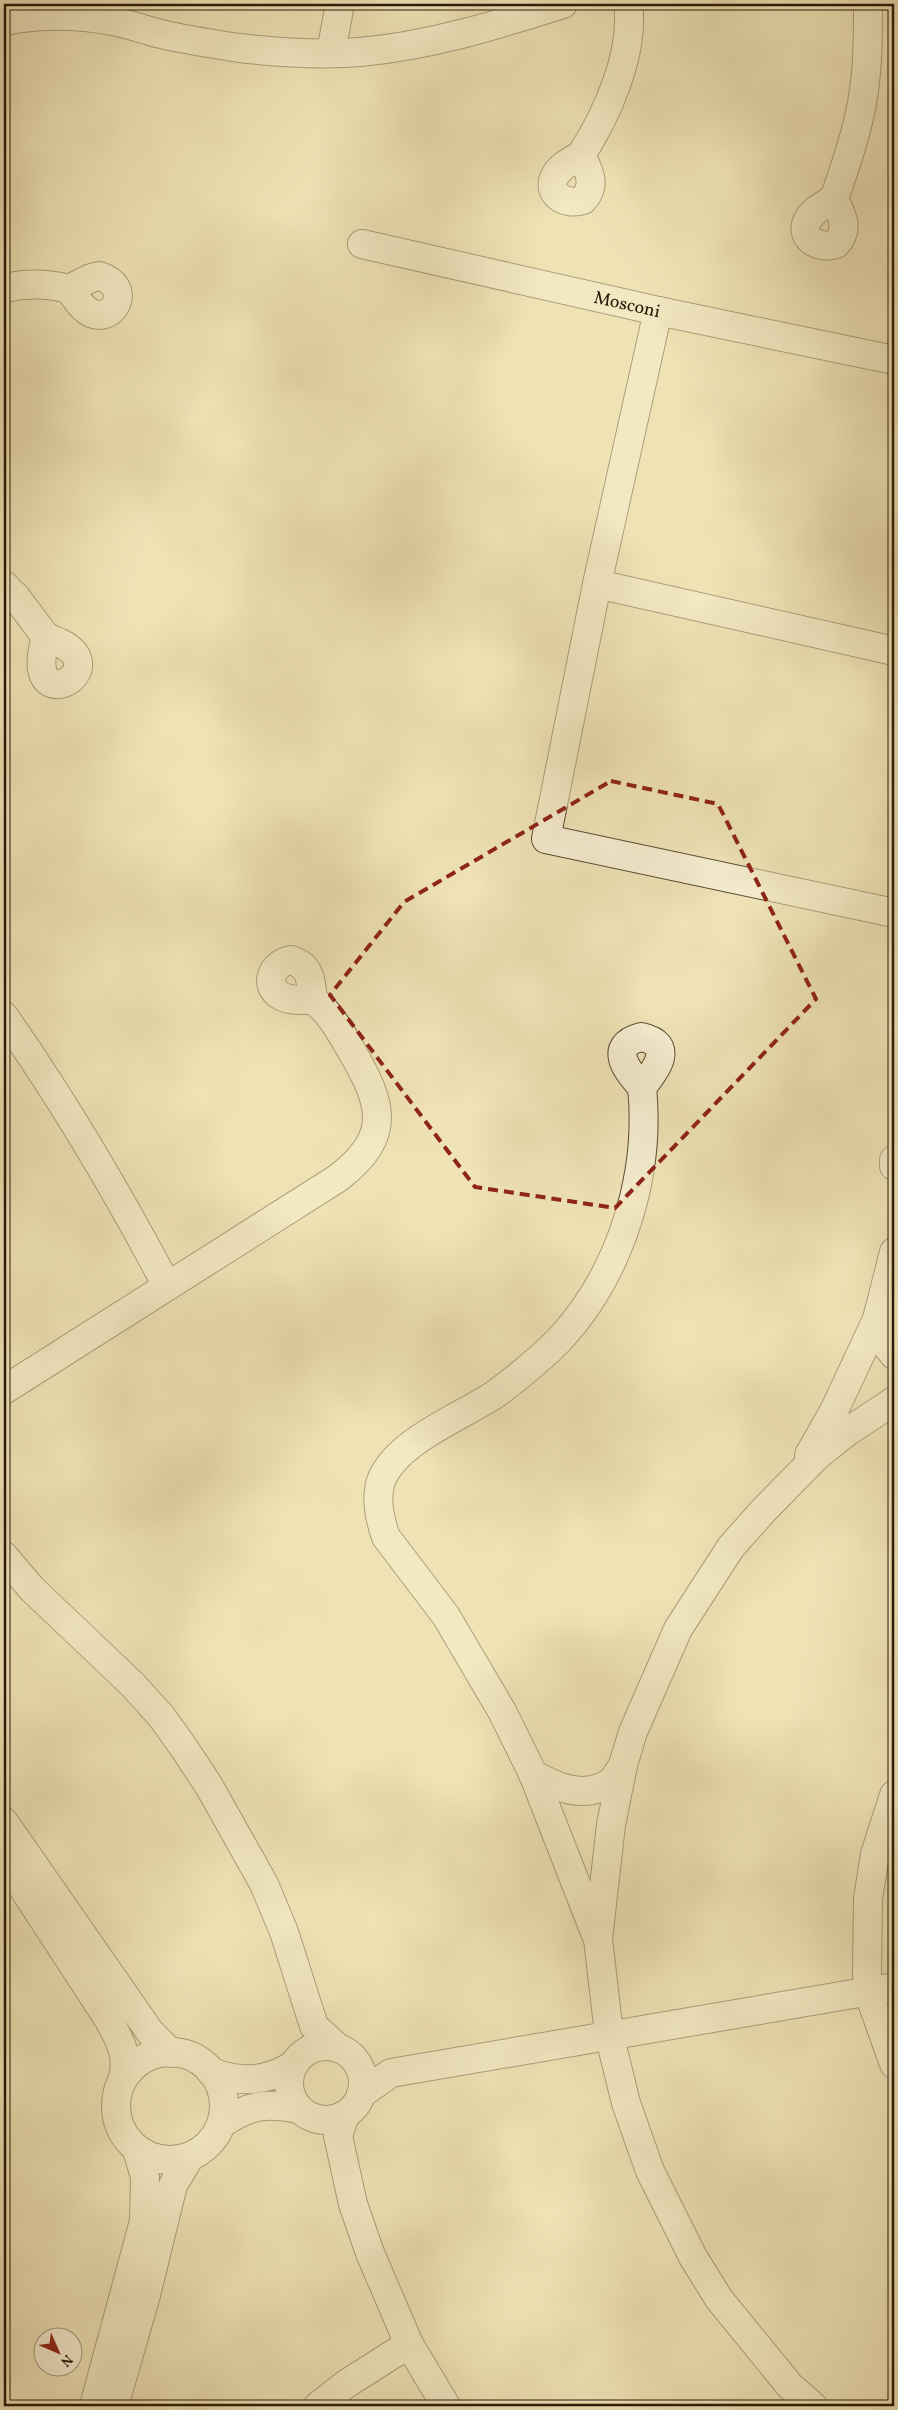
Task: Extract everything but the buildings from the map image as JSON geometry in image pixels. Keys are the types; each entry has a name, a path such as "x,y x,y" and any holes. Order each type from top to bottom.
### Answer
{"street":[{"path":"331,52 340,4"},
{"path":"4,21 48,15 116,12 161,34 239,48 283,52 359,52 415,45 504,22 563,4"},
{"path":"582,155 598,128 626,49 630,17 628,4"},
{"path":"834,199 853,144 862,103 866,68 868,4"},
{"name":"Mosconi","path":"362,244 658,311 894,360"},
{"path":"4,288 22,284 52,285 69,289"},
{"path":"658,311 597,584 546,840 894,913"},
{"path":"597,584 894,651"},
{"path":"4,585 16,597 46,637"},
{"path":"4,1390 338,1178 358,1162 372,1144 377,1105 365,1073 336,1025 322,1006 313,1000"},
{"path":"4,1016 30,1053 122,1201 167,1286"},
{"path":"598,1939 532,1774 503,1713 446,1616 386,1537 381,1523 378,1497 381,1481 393,1463 406,1449 497,1392 560,1340 600,1285 630,1211 640,1173 644,1106 642,1087"},
{"path":"894,1160 894,1166"},
{"path":"792,1481 834,1411 877,1319 894,1252"},
{"path":"877,1319 881,1339 894,1355"},
{"path":"813,2406 794,2396 718,2299 693,2257 650,2170 626,2103 609,2034 598,1939 611,1825 623,1766 633,1732 678,1629 731,1547 792,1481 846,1432 894,1401"},
{"path":"4,1556 32,1588 104,1656 161,1716 209,1786 264,1884 284,1932 314,2026 347,2054 362,2071 362,2094 358,2102 336,2123"},
{"path":"532,1774 558,1788 578,1792 610,1784 623,1766"},
{"path":"894,1795 875,1854 868,1899 894,2064"},
{"path":"4,1822 150,2032 171,2052"},
{"path":"4,1859 109,2020 123,2045 126,2061 123,2079 117,2094 116,2110 123,2132 137,2150 145,2177 144,2221 94,2406"},
{"path":"362,2094 391,2073 609,2034 881,1989"},
{"path":"299,2109 289,2089 298,2060 314,2026"},
{"path":"211,2072 236,2079 261,2080 278,2075 314,2047 326,2045 391,2073"},
{"path":"123,2079 132,2068 144,2059 157,2054 171,2052 186,2055 200,2062 211,2072 220,2088 223,2106 221,2124 214,2138 203,2149 190,2156 172,2160 154,2158 137,2150"},
{"path":"221,2124 238,2112 258,2106 279,2104 299,2109 316,2118 336,2123"},
{"path":"336,2123 353,2204 370,2253 409,2344 446,2406"},
{"path":"114,2406 146,2295 173,2185 190,2156"},
{"path":"318,2406 346,2384 409,2344"}],"highlighted area":[{"path":"611,781 718,804 816,999 615,1208 475,1187 330,995 404,902"}]}
